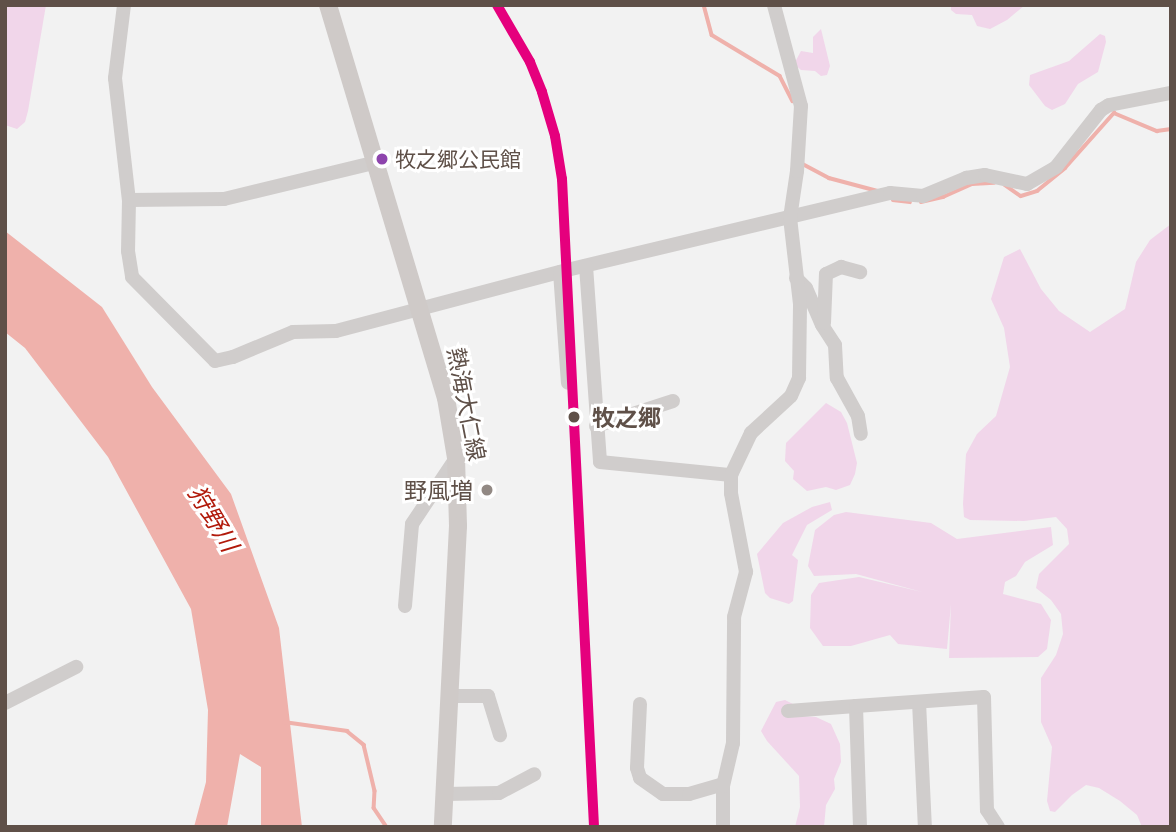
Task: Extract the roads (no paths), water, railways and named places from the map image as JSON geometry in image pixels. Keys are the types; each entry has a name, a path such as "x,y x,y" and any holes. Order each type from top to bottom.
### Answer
{"main road":[{"name":"熱海大仁線","path":"328,5 446,398 456,458 458,526 443,827"}],"street":[{"path":"124,5 115,78 129,200 128,251 132,278 215,361 233,357 293,332 336,331 560,272 890,194 930,194 976,177 996,176 1021,184 1033,182 1056,167 1101,110 1109,105 1171,93"},
{"path":"723,827 723,784 733,743 734,617 746,572 731,493 732,475 751,433 791,396 797,386 800,304 790,218 798,162 801,106 774,5"},
{"path":"129,200 224,199 377,162"},
{"path":"586,266 598,457 606,465 732,475"},
{"path":"824,328 826,274 841,267 860,272"},
{"path":"560,272 568,383"},
{"path":"795,276 810,295 824,328 835,345 837,378 858,416 861,434"},
{"path":"596,426 673,401"},
{"path":"405,606 412,524 456,458"},
{"path":"5,704 76,667"},
{"path":"450,696 488,696 500,735"},
{"path":"788,711 984,697 987,810 998,827"},
{"path":"919,702 925,827"},
{"path":"640,704 637,768 640,778 663,794 688,794 723,784"},
{"path":"856,706 860,827"},
{"path":"445,794 499,793 534,774"}],"water":[{"name":"狩野川","path":"5,231 102,307 152,387 231,494 279,628 302,827 261,827 261,767 240,754 227,827 194,827 206,782 208,710 191,609 108,457 25,348 5,332"}],"waterway":[{"path":"704,5 712,35 780,76 793,101"},
{"path":"1005,185 1021,196 1037,191 1065,168 1114,113 1157,131 1171,129"},
{"path":"801,163 829,178 878,191"},
{"path":"921,202 943,197 972,184 994,183"},
{"path":"893,200 910,202"},
{"path":"284,722 347,731 364,745 375,791 374,808 387,827"}],"place":[{"name":"牧之郷公民館","path":"382,159"},
{"name":"牧之郷","path":"574,417"},
{"name":"野風増","path":"487,490"}]}
